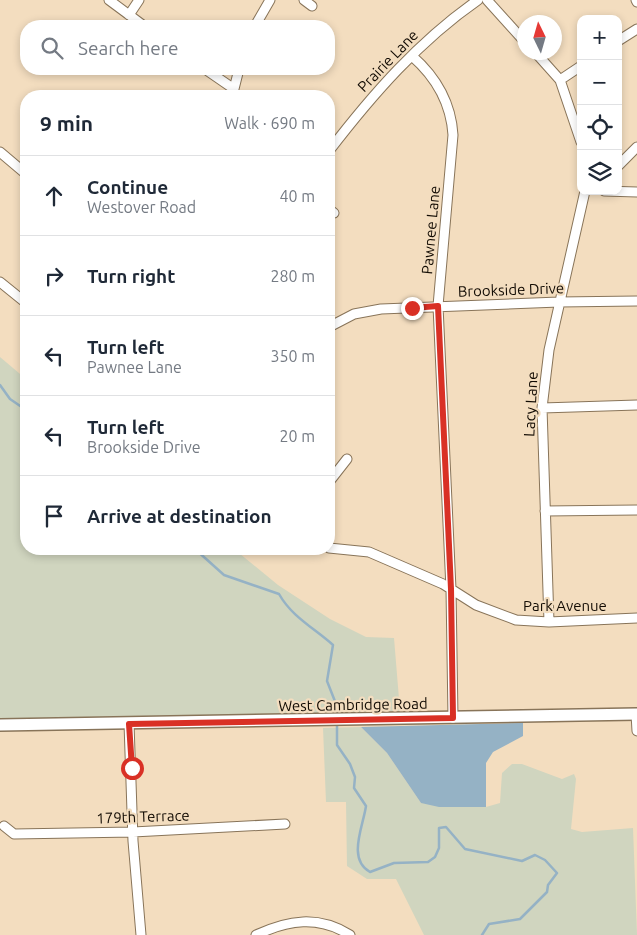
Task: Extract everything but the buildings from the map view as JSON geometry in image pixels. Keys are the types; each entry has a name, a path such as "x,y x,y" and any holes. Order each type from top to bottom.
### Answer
{"street":[{"path":"109,0 136,20"},
{"path":"129,15 139,0"},
{"path":"258,20 270,0"},
{"path":"304,0 312,6"},
{"name":"Prairie Lane","path":"335,143 369,99 436,32 478,0"},
{"path":"487,0 517,33"},
{"path":"622,38 637,29"},
{"name":"Pawnee Lane","path":"412,56 439,87 448,106 453,128 438,306 451,589 453,718"},
{"path":"542,60 560,80 577,130"},
{"path":"560,80 577,69"},
{"path":"212,75 228,90"},
{"path":"232,90 237,75"},
{"path":"622,162 637,147"},
{"path":"0,152 20,169"},
{"path":"622,192 637,192"},
{"name":"Lacy Lane","path":"549,622 542,408 549,350 584,195"},
{"path":"0,282 20,298"},
{"name":"Brookside Drive","path":"335,324 354,314 369,311 438,306 637,301"},
{"path":"542,408 637,405"},
{"path":"335,474 347,459"},
{"path":"545,511 637,510"},
{"name":"Park Avenue","path":"335,549 369,552 451,589 470,602 500,616 529,622 637,618"},
{"path":"637,714 637,731"},
{"name":"West Cambridge Road","path":"0,725 637,714"},
{"path":"129,724 133,832 141,935"},
{"name":"179th Terrace","path":"4,826 14,834 133,832 285,824"},
{"path":"256,935 280,924 308,922 334,927 350,935"}],"green space":[{"path":"0,357 20,374 20,555 241,555 278,585 330,619 366,637 394,638 400,711 0,720"},
{"path":"361,727 387,753 421,803 486,807 500,803 502,773 512,764 522,764 562,779 574,774 576,779 571,829 582,832 633,828 637,935 424,935 396,879 367,879 347,866 346,802 326,802 323,728"}],"water":[{"path":"523,723 523,736 493,752 486,763 486,807 439,807 421,803 387,753 361,727"}],"waterway":[{"path":"0,385 10,399 20,406"},
{"path":"202,555 224,575 279,594 297,616 333,645 327,681 338,709 337,716"},
{"path":"337,721 337,745 350,764 355,777 354,788 366,806 358,842 358,851 359,859 370,872 394,863 428,862 435,857 439,848 439,828 446,827 465,849 522,861 535,855 545,860 557,873 548,885 547,892 520,919 489,924 482,935"}],"route":[{"path":"132,768 129,724 453,718 451,589 438,306 412,308"}]}
